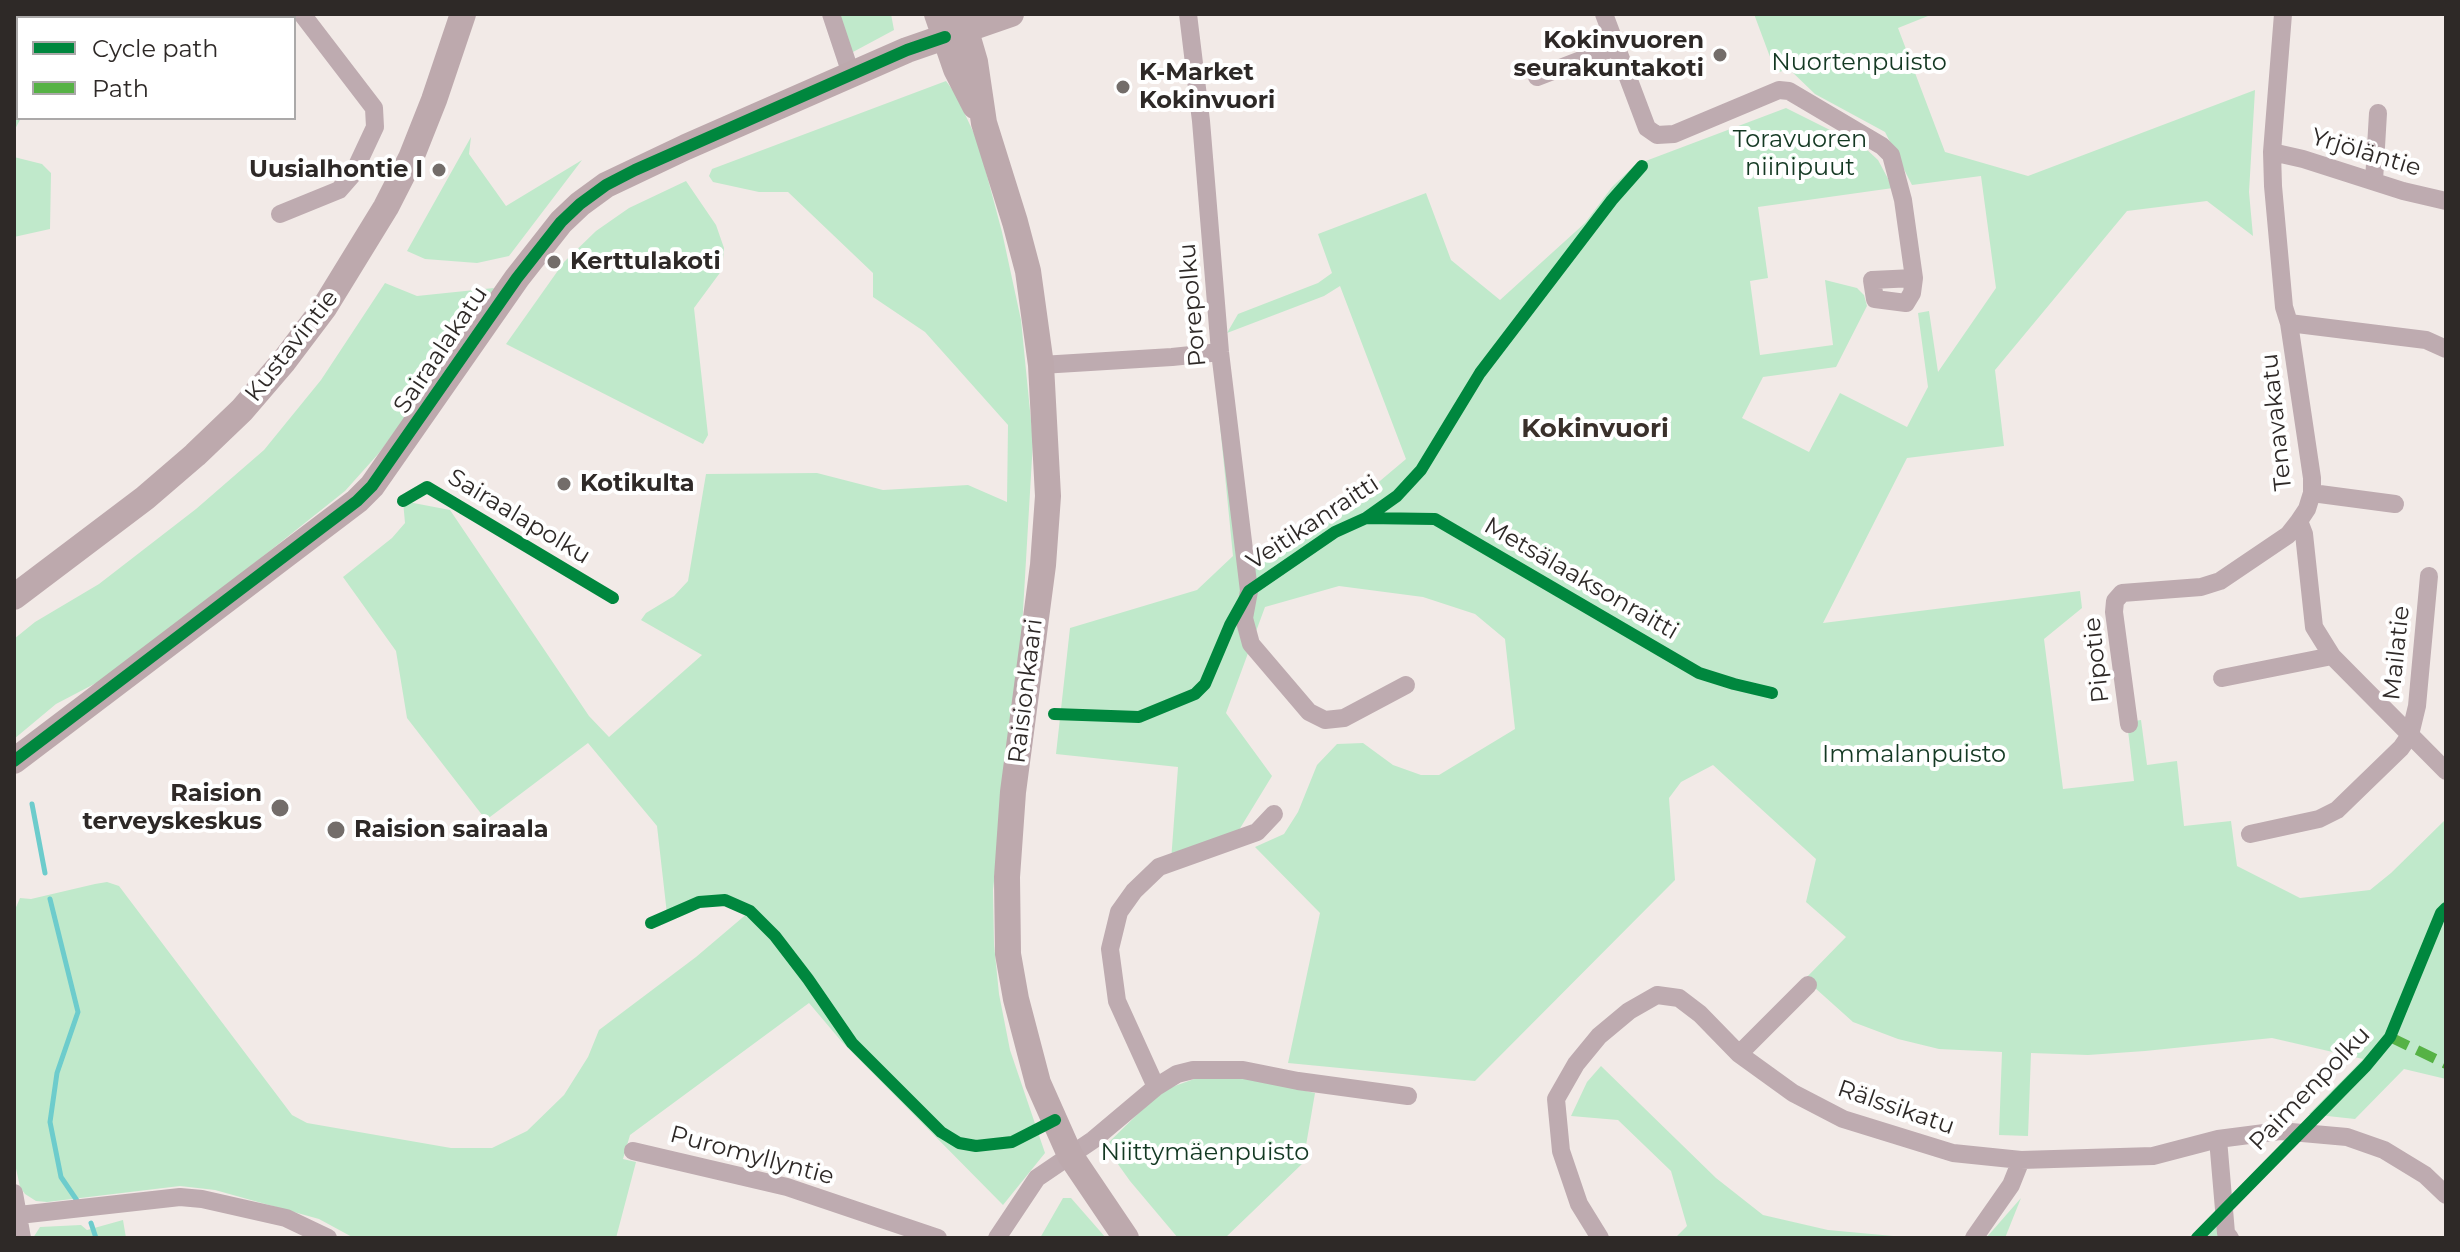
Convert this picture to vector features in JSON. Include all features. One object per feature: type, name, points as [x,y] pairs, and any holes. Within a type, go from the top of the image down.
[{"type":"main road","name":"Kustavintie","points":[[14,597],[185,464],[242,410],[284,361],[324,308],[386,207],[411,158],[463,14]]},
{"type":"main road","name":"Sairaalakatu","points":[[14,761],[357,501],[372,486],[517,278],[561,222],[580,204],[606,185],[635,170],[851,74],[952,24],[1011,14]]},
{"type":"main road","name":"Raisionkaari","points":[[952,24],[975,62],[984,123],[1028,271],[1041,365],[1047,510],[1043,565],[1013,792],[1006,921],[1016,999],[1038,1083],[1070,1155],[1126,1238]]},
{"type":"street","points":[[280,214],[339,190],[353,174],[375,127],[374,108],[302,14]]},
{"type":"street","points":[[831,14],[851,74]]},
{"type":"street","name":"Porepolku","points":[[1188,14],[1201,121],[1220,352],[1249,591],[1244,618],[1251,644],[1309,712],[1325,720],[1344,718],[1406,685]]},
{"type":"street","points":[[1604,14],[1647,128],[1657,135],[1674,134],[1779,90],[1789,91],[1882,146],[1891,155],[1903,200],[1914,278]]},
{"type":"street","name":"Tenavakatu","points":[[2283,14],[2272,152],[2277,248],[2284,307],[2312,478],[2312,493],[2299,521],[2304,534],[2314,627],[2332,656],[2446,771]]},
{"type":"street","points":[[1537,77],[1615,47]]},
{"type":"street","points":[[2374,181],[2378,113]]},
{"type":"street","name":"Yrjöläntie","points":[[2272,152],[2446,201]]},
{"type":"street","points":[[2289,323],[2426,340],[2446,349]]},
{"type":"street","points":[[1041,365],[1220,352]]},
{"type":"street","points":[[2312,493],[2395,504]]},
{"type":"street","name":"Pipotie","points":[[2129,724],[2115,601],[2122,593],[2201,587],[2220,581],[2288,535],[2299,521]]},
{"type":"street","name":"Mailatie","points":[[2410,735],[2417,706],[2429,576]]},
{"type":"street","points":[[2222,678],[2332,656]]},
{"type":"street","points":[[2250,834],[2319,819],[2337,810],[2401,748],[2410,735]]},
{"type":"street","points":[[1156,1087],[1117,1001],[1110,949],[1119,912],[1134,891],[1159,867],[1257,832],[1274,814]]},
{"type":"street","points":[[1739,1054],[1808,985]]},
{"type":"street","name":"Rälssikatu","points":[[1600,1238],[1579,1204],[1561,1151],[1556,1099],[1576,1064],[1599,1036],[1629,1011],[1657,995],[1679,998],[1700,1014],[1739,1054],[1793,1093],[1843,1119],[1953,1153],[2021,1160],[2153,1156],[2218,1139],[2280,1131],[2347,1137],[2384,1150],[2425,1175],[2446,1195]]},
{"type":"street","points":[[997,1238],[1037,1178],[1093,1140],[1156,1087],[1177,1074],[1212,1069],[1243,1070],[1408,1096]]},
{"type":"street","points":[[2218,1139],[2226,1233],[2230,1238]]},
{"type":"street","name":"Puromyllyntie","points":[[633,1151],[787,1187],[938,1238]]},
{"type":"street","points":[[1974,1238],[2011,1185],[2021,1160]]},
{"type":"street","points":[[14,1193],[22,1238]]},
{"type":"street","points":[[19,1215],[180,1197],[286,1218],[328,1238]]},
{"type":"green space","points":[[14,14],[76,14],[16,16],[16,120],[20,120],[14,131]]},
{"type":"green space","points":[[836,14],[891,14],[894,30],[853,52]]},
{"type":"green space","points":[[1754,14],[1933,14],[1898,28],[1945,152],[2028,176],[2255,90],[2249,192],[2253,236],[2207,201],[2127,211],[1995,370],[2004,446],[1907,458],[1823,623],[2080,591],[2082,608],[2044,639],[2063,789],[2134,781],[2127,722],[2141,720],[2147,765],[2177,761],[2184,826],[2231,821],[2237,866],[2300,898],[2370,890],[2446,819],[2446,1079],[2404,1069],[2355,1119],[2309,1114],[2363,1059],[2272,1038],[2088,1055],[2031,1053],[2028,1136],[1999,1135],[2002,1052],[1939,1049],[1898,1039],[1853,1022],[1805,979],[1846,937],[1806,902],[1816,859],[1713,765],[1681,782],[1669,798],[1675,880],[1475,1081],[1288,1063],[1320,913],[1255,847],[1284,834],[1298,812],[1317,765],[1337,744],[1363,743],[1393,765],[1421,775],[1439,775],[1515,729],[1505,639],[1475,614],[1423,597],[1339,586],[1265,607],[1226,713],[1272,776],[1239,830],[1171,861],[1178,767],[1056,754],[1070,628],[1197,590],[1233,556],[1216,385],[1249,551],[1336,518],[1406,459],[1340,286],[1324,296],[1227,333],[1238,314],[1318,283],[1332,273],[1318,234],[1426,193],[1451,260],[1500,300],[1585,223],[1612,187],[1635,165],[1786,108],[1864,147],[1878,160],[1893,188],[1758,207],[1768,278],[1750,281],[1760,355],[1833,345],[1825,280],[1857,288],[1864,295],[1867,306],[1836,367],[1763,377],[1742,418],[1809,452],[1840,393],[1907,427],[1928,387],[1918,313],[1929,311],[1938,372],[1996,288],[1981,176],[1912,185],[1885,132],[1815,94],[1789,69],[1776,73]]},
{"type":"green space","points":[[946,81],[978,142],[1002,232],[1021,320],[1033,441],[1022,628],[993,890],[999,994],[1010,1050],[1045,1153],[1003,1205],[842,1042],[809,1003],[630,1135],[623,1159],[636,1162],[616,1238],[354,1238],[319,1219],[215,1190],[180,1186],[47,1202],[36,1201],[25,1194],[20,1187],[14,1159],[14,912],[20,898],[31,899],[107,882],[119,886],[292,1115],[307,1123],[451,1148],[492,1148],[527,1131],[564,1095],[588,1057],[599,1030],[696,957],[749,912],[725,900],[699,902],[667,914],[657,826],[588,743],[486,820],[407,718],[396,651],[343,577],[392,538],[405,523],[403,501],[450,510],[589,716],[609,737],[702,655],[641,620],[646,613],[674,596],[688,581],[706,474],[817,473],[883,490],[968,485],[1007,502],[1008,425],[925,332],[873,297],[873,273],[788,192],[759,192],[713,182],[709,176],[712,169]]},
{"type":"green space","points":[[471,137],[469,154],[506,206],[582,160],[509,256],[477,263],[425,259],[407,251]]},
{"type":"green space","points":[[14,157],[42,164],[51,173],[50,229],[14,237]]},
{"type":"green space","points":[[686,181],[716,225],[724,248],[722,270],[694,308],[708,435],[703,444],[506,344],[564,262],[596,231],[629,208]]},
{"type":"green space","points":[[385,283],[417,296],[494,288],[461,342],[379,453],[345,491],[119,671],[56,704],[14,739],[14,639],[35,622],[99,584],[196,509],[264,450],[321,380]]},
{"type":"green space","points":[[1601,1066],[1716,1178],[1763,1215],[1828,1230],[1915,1238],[1675,1238],[1687,1226],[1671,1171],[1618,1120],[1571,1116],[1587,1082]]},
{"type":"green space","name":"Niittymäenpuisto","points":[[1197,1078],[1248,1078],[1315,1093],[1303,1163],[1225,1238],[1178,1238],[1105,1146],[1169,1088]]},
{"type":"green space","points":[[1063,1198],[1071,1198],[1106,1238],[1040,1238]]},
{"type":"green space","points":[[2021,1198],[2005,1238],[1986,1238]]},
{"type":"green space","points":[[2219,1207],[2224,1238],[2189,1238]]},
{"type":"green space","points":[[123,1220],[126,1238],[33,1238],[40,1227],[81,1225],[87,1230]]},
{"type":"waterway","points":[[32,804],[45,873]]},
{"type":"waterway","points":[[50,899],[78,1012],[57,1073],[50,1122],[61,1177],[78,1202]]},
{"type":"waterway","points":[[91,1223],[96,1238]]},
{"type":"marked path","points":[[2390,1037],[2446,1064]]},
{"type":"cycle path","points":[[14,761],[357,501],[372,486],[517,278],[561,222],[580,204],[606,185],[635,170],[907,50],[945,37]]},
{"type":"cycle path","name":"Veitikanraitti","points":[[1054,714],[1139,717],[1195,694],[1205,684],[1230,625],[1249,591],[1335,532],[1366,518],[1397,496],[1421,470],[1480,373],[1612,200],[1642,166]]},
{"type":"cycle path","name":"Sairaalapolku","points":[[403,501],[427,487],[613,598]]},
{"type":"cycle path","name":"Veitikanraitti","points":[[1366,518],[1435,519],[1699,673],[1772,693]]},
{"type":"cycle path","points":[[651,923],[699,902],[725,900],[750,911],[775,936],[852,1043],[941,1132],[959,1143],[976,1146],[1012,1142],[1055,1120]]},
{"type":"cycle path","name":"Paimenpolku","points":[[2197,1238],[2366,1066],[2390,1037],[2441,913],[2446,908]]},
{"type":"place","name":"Kokinvuoren seurakuntakoti","points":[[1720,55]]},
{"type":"place","name":"K-Market Kokinvuori","points":[[1123,87]]},
{"type":"place","name":"Uusialhontie I","points":[[439,170]]},
{"type":"place","name":"Kerttulakoti","points":[[554,262]]},
{"type":"place","name":"Kotikulta","points":[[564,484]]},
{"type":"place","name":"Raision terveyskeskus","points":[[280,808]]},
{"type":"place","name":"Raision sairaala","points":[[336,830]]},
{"type":"district","name":"Kokinvuori","points":[[1595,429]]},
{"type":"park label","name":"Nuortenpuisto","points":[[1859,63]]},
{"type":"park label","name":"Toravuoren niinipuut","points":[[1800,154]]},
{"type":"park label","name":"Immalanpuisto","points":[[1914,755]]}]
